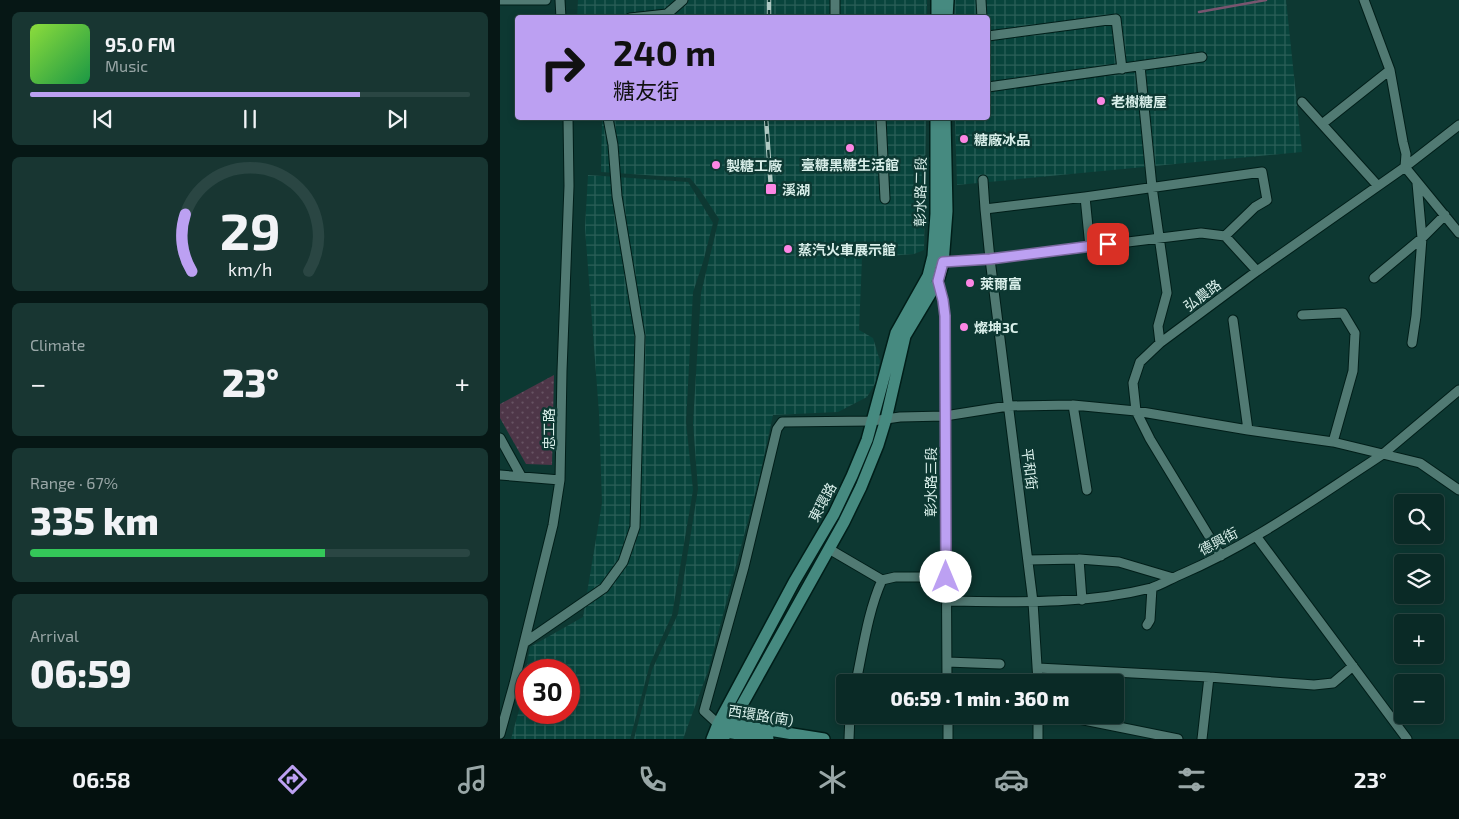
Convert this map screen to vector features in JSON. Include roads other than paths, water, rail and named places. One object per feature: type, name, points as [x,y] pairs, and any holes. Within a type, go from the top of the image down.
[{"type":"main road","points":[[937,0],[937,15]]},
{"type":"main road","points":[[947,15],[948,0]]},
{"type":"main road","name":"彰水路二段","points":[[935,264],[936,120]]},
{"type":"main road","name":"彰水路二段","points":[[945,120],[947,212]]},
{"type":"main road","name":"彰水路三段","points":[[938,281],[935,264],[947,212]]},
{"type":"main road","name":"東環路","points":[[725,729],[794,582],[834,514],[856,467],[867,440],[896,333],[935,264]]},
{"type":"main road","name":"東環路","points":[[712,739],[725,729],[828,549],[861,487],[886,419],[905,336],[938,281]]},
{"type":"main road","name":"西環路(南)","points":[[725,729],[824,739]]},
{"type":"main road","name":"西環路(南)","points":[[725,729],[768,739]]},
{"type":"street","points":[[500,0],[546,0]]},
{"type":"street","points":[[560,0],[561,15]]},
{"type":"street","points":[[658,15],[667,14],[683,0]]},
{"type":"street","points":[[835,0],[835,15]]},
{"type":"street","points":[[981,0],[982,15]]},
{"type":"street","points":[[1364,0],[1390,70],[1406,154],[1405,167],[1459,233]]},
{"type":"street","points":[[990,36],[1116,20],[1122,69]]},
{"type":"street","points":[[990,87],[1202,57]]},
{"type":"street","points":[[1140,66],[1152,187],[1167,293],[1158,326],[1160,343]]},
{"type":"street","points":[[1322,124],[1390,70]]},
{"type":"street","points":[[1302,102],[1378,186]]},
{"type":"street","name":"忠工路","points":[[500,734],[553,525],[560,480],[569,186],[568,120]]},
{"type":"street","points":[[524,643],[604,588],[623,562],[635,527],[640,336],[617,196],[613,145],[608,120]]},
{"type":"street","points":[[881,120],[885,199]]},
{"type":"street","name":"弘農路","points":[[1221,556],[1150,439],[1136,411],[1133,383],[1140,362],[1160,343],[1257,271],[1405,167],[1459,126]]},
{"type":"street","points":[[985,209],[1262,172],[1267,200],[1255,207],[1225,236]]},
{"type":"street","name":"平和街","points":[[983,180],[990,259],[1033,602],[1038,674]]},
{"type":"street","points":[[1412,343],[1422,238],[1417,183]]},
{"type":"street","points":[[1085,197],[1090,247]]},
{"type":"street","points":[[1374,278],[1422,238],[1445,215]]},
{"type":"street","points":[[935,264],[1090,247],[1201,232],[1225,236],[1257,271]]},
{"type":"street","name":"彰水路三段","points":[[938,281],[945,316],[947,674]]},
{"type":"street","points":[[1302,315],[1343,313],[1355,332],[1352,371],[1333,442]]},
{"type":"street","points":[[1233,320],[1248,430]]},
{"type":"street","name":"德興街","points":[[946,601],[1033,602],[1082,600],[1152,588],[1221,556],[1256,536],[1384,454],[1459,390]]},
{"type":"street","points":[[1073,405],[1087,490]]},
{"type":"street","points":[[725,729],[704,711],[744,567],[776,428],[782,422],[872,421],[900,417],[945,416],[1008,406],[1073,405],[1136,411],[1333,442],[1384,454],[1420,463],[1459,490]]},
{"type":"street","points":[[500,438],[521,476]]},
{"type":"street","points":[[500,474],[560,480]]},
{"type":"street","points":[[1256,536],[1408,739]]},
{"type":"street","points":[[828,549],[882,580],[896,577],[946,577]]},
{"type":"street","points":[[1079,559],[1082,600]]},
{"type":"street","points":[[1028,560],[1079,559],[1119,562],[1173,578]]},
{"type":"street","points":[[858,674],[864,640],[882,580]]},
{"type":"street","points":[[1147,625],[1150,620],[1152,588]]},
{"type":"street","points":[[947,662],[1000,664]]},
{"type":"street","points":[[1038,668],[1314,685],[1332,683],[1353,666]]},
{"type":"street","points":[[1202,739],[1208,677]]},
{"type":"street","points":[[849,739],[850,724]]},
{"type":"street","points":[[948,724],[948,739]]},
{"type":"street","points":[[1038,724],[1038,739]]},
{"type":"street","points":[[1090,724],[1129,735],[1178,739]]},
{"type":"waterway","points":[[1199,12],[1266,0]]},
{"type":"railway","points":[[769,0],[769,15]]},
{"type":"railway","points":[[766,120],[771,189]]},
{"type":"place","name":"老樹糖屋","points":[[1101,101]]},
{"type":"place","name":"糖廠冰品","points":[[964,139]]},
{"type":"place","name":"臺糖黑糖生活館","points":[[850,148]]},
{"type":"place","name":"製糖工廠","points":[[716,165]]},
{"type":"place","name":"溪湖","points":[[771,189]]},
{"type":"place","name":"蒸汽火車展示館","points":[[788,249]]},
{"type":"place","name":"萊爾富","points":[[970,283]]},
{"type":"place","name":"燦坤3C","points":[[964,327]]}]
